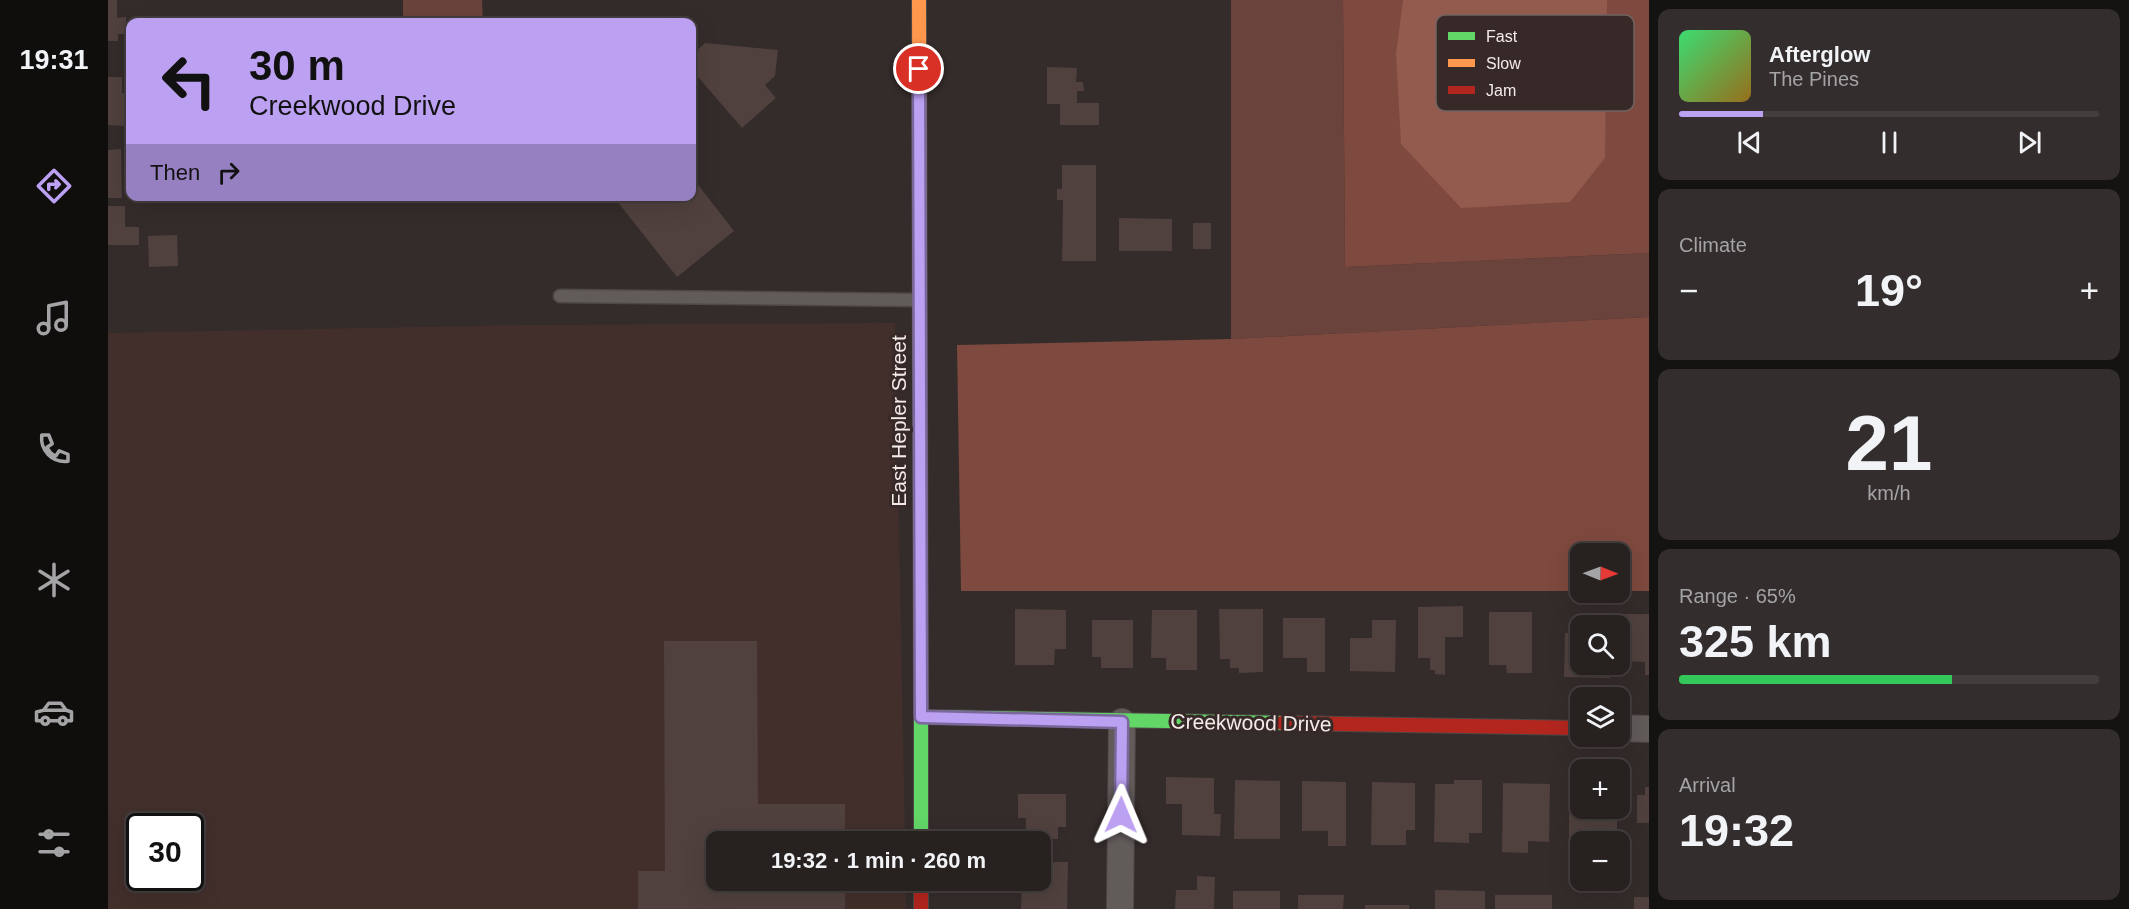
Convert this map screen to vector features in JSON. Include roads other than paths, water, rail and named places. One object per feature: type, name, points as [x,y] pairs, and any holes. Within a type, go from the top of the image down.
[{"type":"street","name":"East Hepler Street","points":[[919,0],[921,831]]},
{"type":"street","name":"Creekwood Drive","points":[[921,717],[1570,728]]},
{"type":"street","points":[[1120,909],[1122,722]]},
{"type":"street","points":[[1630,728],[1649,729]]},
{"type":"street","points":[[921,891],[921,909]]},
{"type":"lane","points":[[560,296],[920,300]]}]
